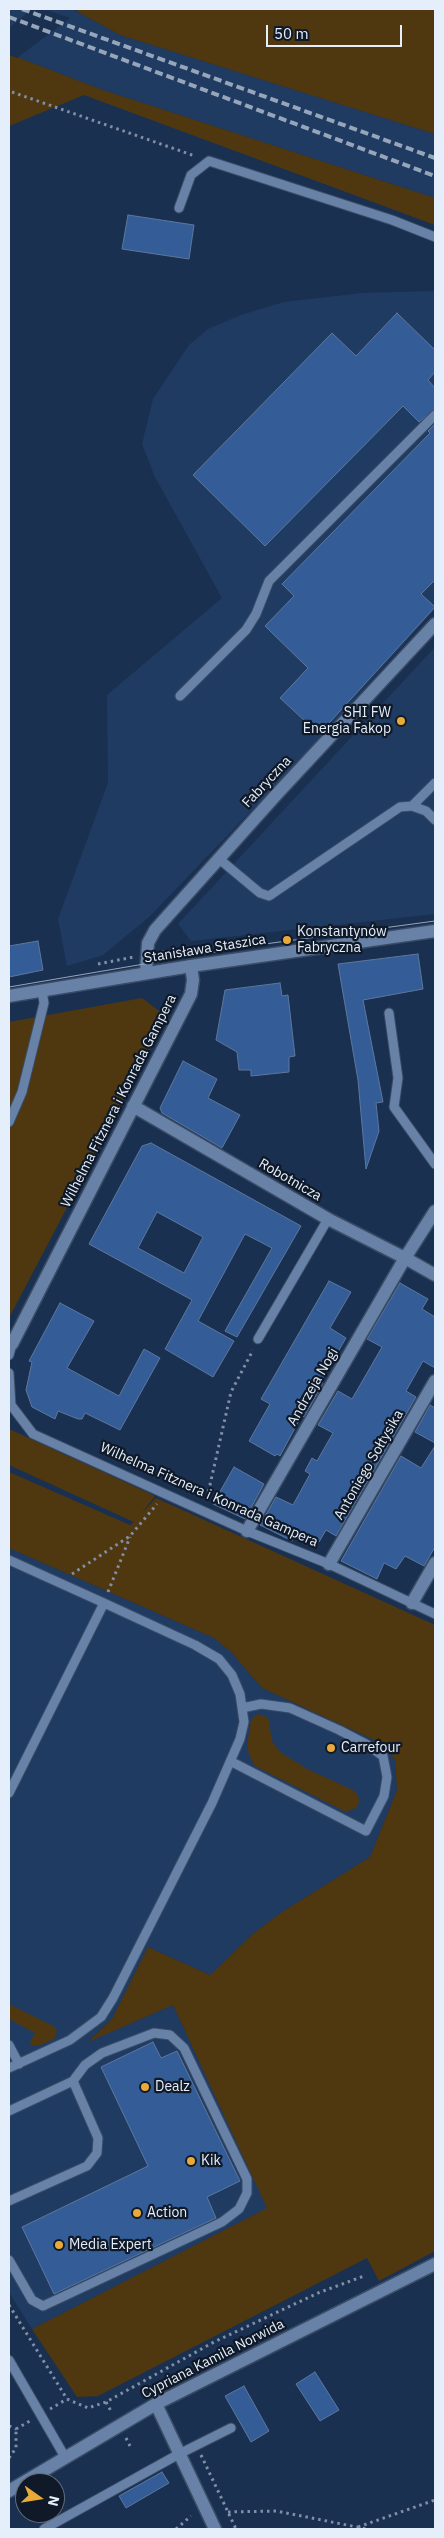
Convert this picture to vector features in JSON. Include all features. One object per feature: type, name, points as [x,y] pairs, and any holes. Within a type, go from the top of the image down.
[{"type":"street","name":"Fabryczna","points":[[146,973],[145,962],[148,943],[155,930],[218,858],[435,624]]},
{"type":"street","name":"Stanisława Staszica","points":[[9,996],[190,966],[435,931]]},
{"type":"street","name":"Wilhelma Fitznera i Konrada Gampera","points":[[11,1350],[191,994],[193,980],[190,966]]},
{"type":"street","name":"Robotnicza","points":[[133,1106],[328,1219],[435,1275]]},
{"type":"street","name":"Andrzeja Nogi","points":[[247,1531],[405,1258],[435,1211]]},
{"type":"street","name":"Antoniego Sołtysika","points":[[329,1564],[435,1382]]},
{"type":"street","points":[[412,1604],[435,1563]]},
{"type":"street","name":"Cypriana Kamila Norwida","points":[[9,2491],[156,2404],[435,2264]]},
{"type":"street","points":[[156,2404],[215,2529]]},
{"type":"lane","points":[[179,208],[192,175],[210,161],[392,220],[435,237]]},
{"type":"lane","points":[[180,696],[246,630],[256,614],[269,581],[435,414]]},
{"type":"lane","points":[[412,806],[435,783]]},
{"type":"lane","points":[[218,858],[260,893],[269,896],[276,893],[386,814],[400,807],[412,806],[426,811],[435,820]]},
{"type":"lane","points":[[9,1122],[22,1092],[44,1003],[42,990]]},
{"type":"lane","points":[[390,1013],[398,1078],[394,1107],[435,1164]]},
{"type":"lane","points":[[258,1339],[328,1219]]},
{"type":"lane","name":"Wilhelma Fitznera i Konrada Gampera","points":[[9,1373],[11,1405],[33,1434],[247,1531],[329,1564],[435,1614]]},
{"type":"lane","points":[[9,1560],[195,1645],[219,1659],[232,1675],[240,1694],[244,1722],[232,1762],[113,1998],[101,2017],[70,2040],[9,2068]]},
{"type":"lane","points":[[9,1793],[104,1603]]},
{"type":"lane","points":[[232,1762],[366,1831],[384,1796],[388,1776],[383,1756],[366,1744],[339,1730],[290,1708],[262,1704],[242,1708]]},
{"type":"lane","points":[[9,2111],[73,2081],[85,2065],[102,2053],[154,2033],[170,2035],[184,2048],[247,2179],[247,2193],[239,2209],[222,2222],[44,2306],[32,2300],[9,2260]]},
{"type":"lane","points":[[9,2045],[19,2064]]},
{"type":"lane","points":[[9,2202],[87,2166],[97,2153],[98,2138],[73,2081]]},
{"type":"lane","points":[[9,2360],[64,2457]]},
{"type":"lane","points":[[44,2529],[179,2454],[231,2428]]},
{"type":"path","points":[[12,92],[210,161]]},
{"type":"path","points":[[204,1511],[231,1392],[258,1339]]},
{"type":"path","points":[[58,1582],[130,1536],[166,1493]]},
{"type":"path","points":[[104,1603],[130,1536]]},
{"type":"path","points":[[9,2305],[67,2399],[88,2408],[106,2402],[214,2342],[318,2293],[364,2276]]},
{"type":"path","points":[[9,2426],[16,2429],[18,2435],[16,2448],[9,2458]]},
{"type":"path","points":[[196,2446],[236,2529]]},
{"type":"path","points":[[357,2527],[435,2500]]},
{"type":"path","points":[[228,2512],[276,2511],[367,2529]]},
{"type":"path","points":[[176,2529],[191,2515],[194,2522]]},
{"type":"shaded area","points":[[9,9],[72,9],[120,35],[435,134],[435,198],[103,90],[9,54]]},
{"type":"shaded area","points":[[80,9],[435,9],[435,134],[120,35],[76,11]]},
{"type":"shaded area","points":[[9,54],[103,90],[435,198],[435,225],[84,95],[9,126]]},
{"type":"shaded area","points":[[435,291],[435,609],[297,763],[149,917],[103,955],[67,966],[58,919],[108,783],[107,695],[222,598],[155,477],[142,444],[153,399],[189,345],[208,329],[241,315],[284,302],[362,293]]},
{"type":"shaded area","name":"SHI FW Energia Fakop","points":[[435,647],[435,914],[191,941],[178,924]]},
{"type":"shaded area","points":[[142,998],[167,1017],[9,1318],[9,1022]]},
{"type":"shaded area","points":[[9,1429],[155,1496],[141,1514],[156,1498],[435,1625],[435,2251],[379,2281],[367,2258],[98,2396],[77,2397],[32,2329],[267,2208],[173,2005],[88,2042],[112,2019],[148,1947],[210,1975],[254,1933],[282,1912],[370,1857],[397,1790],[395,1760],[383,1744],[262,1688],[231,1652],[214,1638],[9,1548],[9,1472],[130,1525],[134,1522],[9,1465]]},
{"type":"shaded area","points":[[9,1548],[214,1638],[231,1652],[262,1688],[383,1744],[395,1760],[397,1790],[370,1857],[282,1912],[254,1933],[210,1975],[148,1947],[112,2019],[89,2041],[173,2005],[268,2208],[32,2329],[9,2292]]},
{"type":"shaded area","points":[[257,1714],[268,1717],[272,1741],[280,1752],[307,1769],[353,1790],[358,1795],[359,1802],[356,1808],[346,1812],[255,1766],[247,1746],[251,1720]]},
{"type":"shaded area","points":[[9,2004],[55,2027],[57,2031],[54,2039],[38,2046],[29,2044],[35,2033],[9,2019]]},
{"type":"pier","points":[[32,9],[45,9],[70,18],[17,58],[9,55],[9,28]]},
{"type":"building","points":[[128,215],[194,225],[189,259],[122,249]]},
{"type":"building","points":[[397,313],[435,350],[435,372],[428,380],[435,388],[435,409],[419,422],[403,406],[265,546],[193,475],[332,333],[356,356]]},
{"type":"building","points":[[435,424],[435,580],[421,594],[435,607],[319,734],[280,698],[308,668],[265,626],[294,596],[282,584],[430,433],[428,431]]},
{"type":"building","points":[[38,941],[43,970],[9,977],[9,946]]},
{"type":"building","points":[[418,954],[423,989],[363,1000],[383,1102],[376,1103],[379,1131],[366,1169],[358,1080],[338,964]]},
{"type":"building","points":[[280,983],[282,996],[288,995],[295,1056],[289,1057],[289,1072],[251,1076],[251,1070],[239,1070],[237,1052],[216,1040],[225,990]]},
{"type":"building","points":[[183,1061],[217,1079],[208,1098],[240,1115],[222,1148],[162,1113],[160,1108]]},
{"type":"building","points":[[151,1143],[301,1226],[237,1337],[225,1331],[272,1248],[245,1234],[198,1321],[234,1341],[213,1377],[165,1349],[192,1300],[89,1244],[142,1146]],"holes":[[[157,1212],[203,1237],[184,1273],[138,1248]]]},
{"type":"building","points":[[329,1281],[351,1292],[330,1328],[346,1338],[321,1381],[323,1383],[304,1417],[302,1415],[280,1456],[277,1454],[275,1456],[249,1441],[270,1404],[261,1399]]},
{"type":"building","points":[[400,1283],[428,1299],[422,1309],[435,1317],[435,1368],[423,1361],[406,1391],[416,1397],[336,1536],[326,1530],[319,1542],[298,1530],[292,1541],[260,1525],[276,1497],[293,1505],[310,1474],[305,1471],[312,1458],[317,1461],[333,1433],[318,1425],[338,1391],[352,1399],[382,1347],[367,1339]]},
{"type":"building","points":[[60,1303],[94,1321],[67,1368],[119,1396],[144,1349],[160,1358],[120,1430],[85,1413],[82,1419],[78,1419],[58,1411],[55,1419],[32,1407],[26,1390],[32,1362],[29,1361]]},
{"type":"building","points":[[430,1405],[435,1408],[435,1443],[415,1432]]},
{"type":"building","points":[[435,1446],[435,1547],[424,1566],[405,1556],[396,1569],[384,1563],[377,1579],[341,1561],[401,1456],[421,1468]]},
{"type":"building","points":[[234,1467],[264,1484],[245,1519],[213,1504]]},
{"type":"building","points":[[153,2042],[161,2058],[177,2051],[240,2181],[207,2197],[216,2218],[54,2294],[22,2227],[148,2166],[101,2067]]},
{"type":"building","points":[[315,2372],[339,2410],[320,2421],[296,2384]]},
{"type":"building","points":[[244,2386],[269,2431],[251,2442],[225,2396]]},
{"type":"building","points":[[162,2472],[169,2483],[126,2508],[119,2496]]},
{"type":"tram line","points":[[9,987],[250,946],[435,921]]},
{"type":"railway","points":[[22,9],[435,158]]},
{"type":"railway","points":[[9,17],[435,176]]},
{"type":"place","name":"SHI FW Energia Fakop","points":[[401,721]]},
{"type":"place","name":"Konstantynów Fabryczna","points":[[287,940]]},
{"type":"place","name":"Carrefour","points":[[331,1748]]},
{"type":"place","name":"Dealz","points":[[145,2087]]},
{"type":"place","name":"Kik","points":[[191,2161]]},
{"type":"place","name":"Action","points":[[137,2213]]},
{"type":"place","name":"Media Expert","points":[[59,2245]]}]
